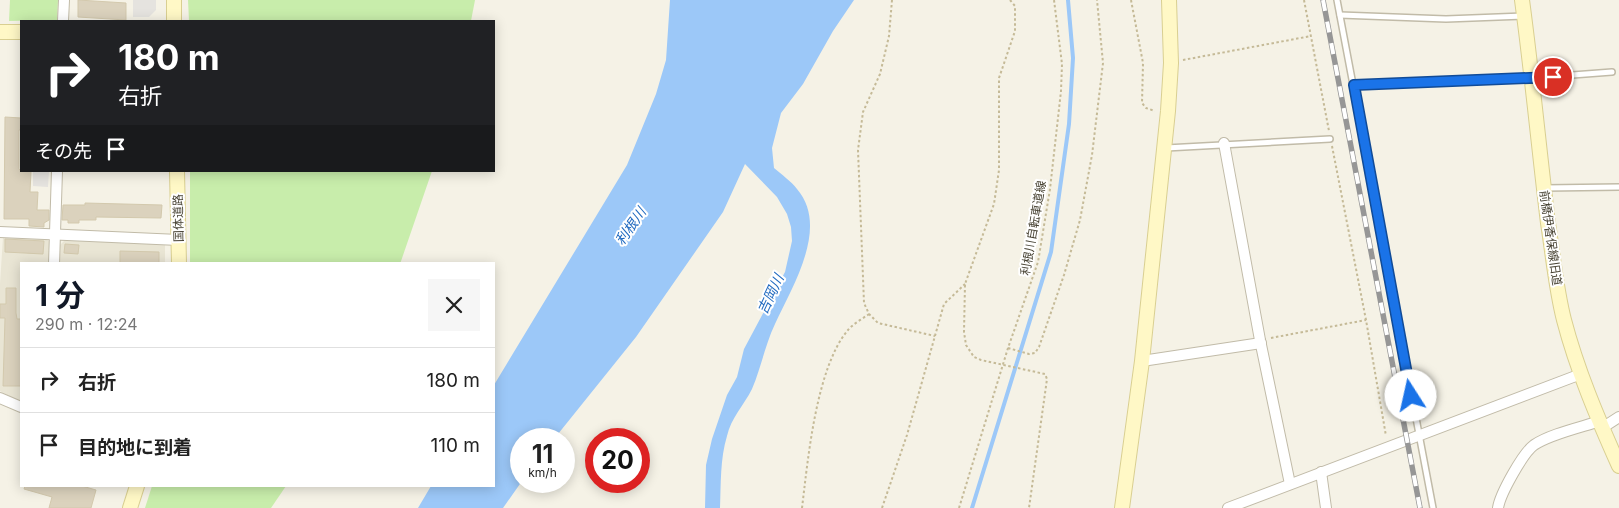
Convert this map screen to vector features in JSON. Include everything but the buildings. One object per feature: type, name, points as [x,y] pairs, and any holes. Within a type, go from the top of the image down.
[{"type":"street","points":[[63,20],[64,0]]},
{"type":"street","points":[[174,0],[174,20]]},
{"type":"street","points":[[1122,508],[1142,361],[1168,111],[1170,62],[1169,0]]},
{"type":"street","name":"前橋伊香保線旧道","points":[[1522,0],[1533,78],[1544,188],[1555,271],[1564,320],[1581,374],[1619,466]]},
{"type":"street","points":[[0,32],[20,32]]},
{"type":"street","points":[[1224,143],[1290,484]]},
{"type":"street","points":[[54,262],[57,172]]},
{"type":"street","name":"国体道路","points":[[177,172],[178,262]]},
{"type":"street","points":[[0,232],[179,240]]},
{"type":"street","points":[[1142,361],[1261,341]]},
{"type":"street","points":[[1228,508],[1581,374]]},
{"type":"street","points":[[0,398],[20,407]]},
{"type":"street","points":[[1498,508],[1505,485],[1534,445],[1566,431],[1614,422],[1619,417]]},
{"type":"street","points":[[1321,472],[1326,508]]},
{"type":"street","points":[[130,508],[137,487]]},
{"type":"lane","points":[[1338,0],[1433,508]]},
{"type":"lane","points":[[1340,15],[1446,19],[1524,16]]},
{"type":"lane","points":[[1354,85],[1533,78],[1612,72]]},
{"type":"lane","points":[[1164,148],[1330,138]]},
{"type":"lane","points":[[1544,188],[1619,187]]},
{"type":"path","points":[[892,0],[880,74],[863,112],[858,150],[864,303],[869,314],[878,323],[935,336]]},
{"type":"path","points":[[1010,0],[1015,6],[1015,31],[998,78],[999,170],[994,204],[965,284],[964,332],[966,345],[974,357],[1045,374],[1047,379],[1029,508]]},
{"type":"path","name":"利根川自転車道線","points":[[959,508],[1008,348],[1038,262],[1050,189],[1062,64],[1054,0]]},
{"type":"path","points":[[1008,348],[1029,354],[1035,353],[1039,347],[1064,275],[1080,220],[1092,155],[1103,63],[1097,0]]},
{"type":"path","points":[[1131,0],[1143,63],[1142,103],[1146,108],[1154,111]]},
{"type":"path","points":[[1304,0],[1366,320],[1388,446]]},
{"type":"path","points":[[1170,62],[1311,36]]},
{"type":"path","points":[[882,508],[907,434],[944,304],[965,284]]},
{"type":"path","points":[[802,508],[813,428],[825,378],[834,351],[848,330],[869,314]]},
{"type":"path","points":[[1261,341],[1366,320]]},
{"type":"shaded area","points":[[133,0],[156,0],[156,10],[149,17],[133,17]]},
{"type":"shaded area","points":[[33,172],[49,172],[48,187],[33,186]]},
{"type":"shaded area","points":[[3,237],[46,239],[51,243],[50,262],[20,262],[20,401],[0,391],[0,284]]},
{"type":"shaded area","points":[[65,240],[165,244],[165,262],[60,262],[60,245]]},
{"type":"green space","points":[[10,0],[58,0],[57,20],[9,21]]},
{"type":"green space","points":[[188,0],[475,0],[471,20],[189,20]]},
{"type":"green space","points":[[190,172],[432,172],[401,262],[190,262]]},
{"type":"green space","points":[[152,487],[285,487],[271,508],[145,508]]},
{"type":"water","name":"利根川","points":[[670,0],[854,0],[833,31],[803,84],[781,113],[772,148],[774,168],[795,186],[806,204],[810,221],[809,239],[805,257],[772,332],[752,389],[729,429],[722,463],[720,508],[705,508],[706,465],[712,439],[727,395],[737,377],[744,349],[785,272],[792,241],[791,227],[787,214],[777,197],[745,164],[723,212],[636,337],[563,428],[510,428],[510,493],[514,493],[503,508],[418,508],[430,487],[495,487],[495,383],[627,165],[656,94],[666,60]]},
{"type":"waterway","points":[[972,508],[1051,252],[1069,124],[1073,58],[1068,0]]},
{"type":"railway","points":[[1323,0],[1420,508]]},
{"type":"route","points":[[1411,396],[1354,85],[1553,77]]},
{"type":"water label","name":"吉岡川","points":[[770,294]]}]
